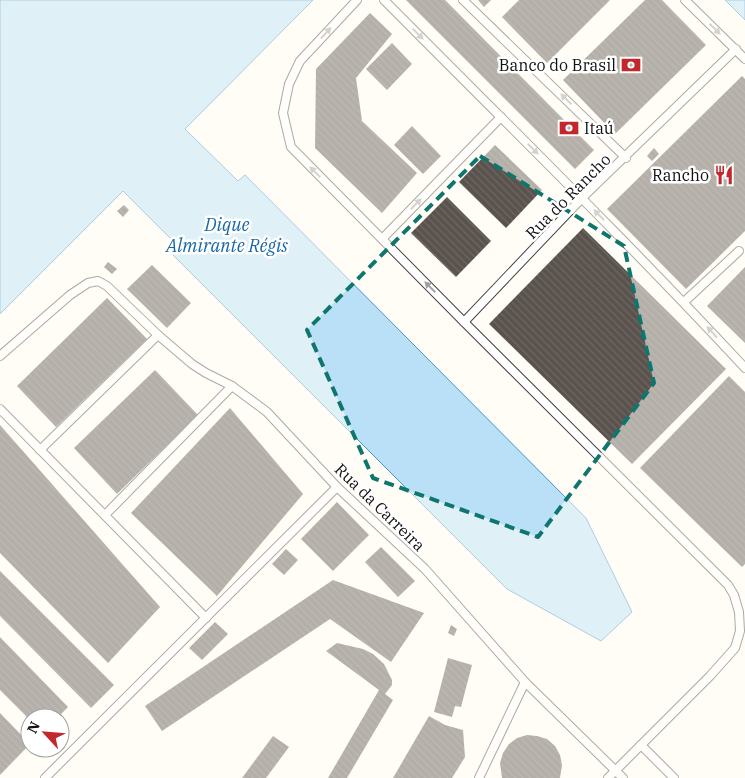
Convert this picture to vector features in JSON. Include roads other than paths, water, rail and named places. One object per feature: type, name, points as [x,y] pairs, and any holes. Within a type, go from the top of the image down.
[{"type":"lane","points":[[357,0],[300,62],[289,84],[283,113],[291,147],[728,585],[734,595],[739,612],[740,632],[735,648],[710,676],[608,778]]},
{"type":"lane","points":[[384,0],[582,198],[684,302],[745,368]]},
{"type":"lane","points":[[463,0],[626,158]]},
{"type":"lane","points":[[685,0],[745,59]]},
{"type":"lane","name":"Rua do Rancho","points":[[464,322],[582,198],[626,158],[736,50]]},
{"type":"lane","points":[[382,239],[501,117]]},
{"type":"lane","points":[[684,302],[739,251]]},
{"type":"lane","name":"Rua da Carreira","points":[[0,356],[88,283],[98,281],[107,286],[158,335],[206,373],[232,386],[267,412],[337,487],[425,569],[525,682],[622,778]]},
{"type":"lane","points":[[40,450],[158,335]]},
{"type":"lane","points":[[105,515],[232,386]]},
{"type":"lane","points":[[0,409],[206,618]]},
{"type":"lane","points":[[45,778],[337,487]]},
{"type":"lane","points":[[479,778],[525,682]]},
{"type":"lane","points":[[641,745],[674,778]]},
{"type":"water","name":"Dique Almirante Régis","points":[[0,0],[313,0],[185,129],[238,181],[245,175],[586,518],[632,612],[601,641],[507,589],[167,249],[174,242],[123,191],[0,314]]},
{"type":"water","points":[[725,0],[745,0],[745,20]]},
{"type":"place","name":"Banco do Brasil","points":[[631,65]]},
{"type":"place","name":"Itaú","points":[[569,128]]},
{"type":"place","name":"Rancho","points":[[724,175]]}]
